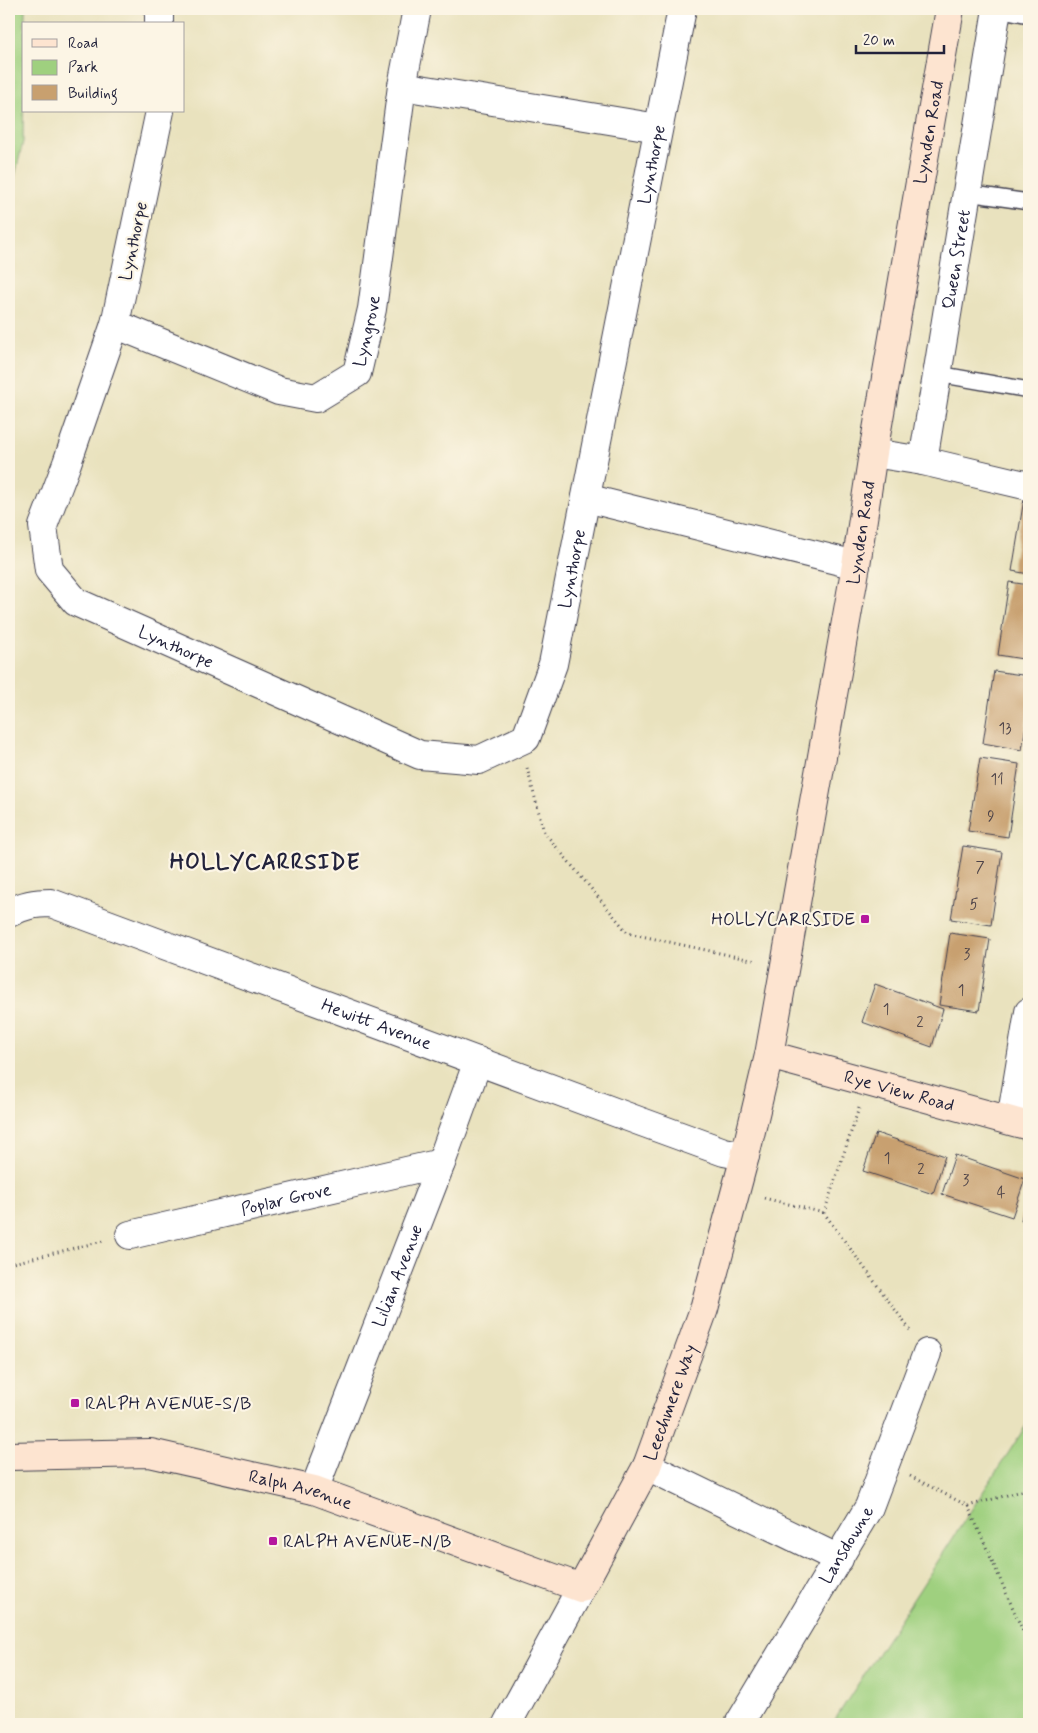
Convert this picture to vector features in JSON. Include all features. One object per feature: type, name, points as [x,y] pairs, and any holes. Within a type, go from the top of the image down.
[{"type":"street","points":[[159,9],[159,22]]},
{"type":"street","name":"Lyngrove","points":[[115,324],[279,391],[316,398],[357,373],[372,309],[402,86],[417,9]]},
{"type":"street","name":"Lynthorpe","points":[[160,112],[115,324],[43,526],[49,570],[76,602],[420,755],[479,760],[526,738],[553,664],[682,9]]},
{"type":"street","name":"Lynden Road","points":[[768,1055],[856,565],[873,453],[950,9]]},
{"type":"street","name":"Queen Street","points":[[923,461],[997,9]]},
{"type":"street","points":[[402,86],[658,128]]},
{"type":"street","points":[[873,453],[923,461],[1029,486]]},
{"type":"street","points":[[586,498],[856,565]]},
{"type":"street","name":"Hewitt Avenue","points":[[9,913],[23,905],[51,903],[724,1152],[745,1156]]},
{"type":"street","points":[[1020,1123],[1029,1012]]},
{"type":"street","name":"Rye View Road","points":[[768,1055],[1020,1123]]},
{"type":"street","name":"Leechmere Way","points":[[507,1724],[647,1466],[704,1310],[745,1156],[768,1055]]},
{"type":"street","name":"Lilian Avenue","points":[[314,1490],[441,1163],[478,1061]]},
{"type":"street","name":"Poplar Grove","points":[[130,1235],[441,1163]]},
{"type":"street","name":"Lansdowne","points":[[739,1724],[869,1507],[927,1353]]},
{"type":"street","name":"Ralph Avenue","points":[[9,1456],[150,1452],[314,1490],[581,1588]]},
{"type":"street","points":[[647,1466],[839,1559]]},
{"type":"lane","points":[[997,9],[1029,15]]},
{"type":"lane","points":[[967,193],[1029,202]]},
{"type":"lane","points":[[938,374],[1029,390]]},
{"type":"path","points":[[520,741],[544,832],[628,933],[785,967]]},
{"type":"path","points":[[824,1213],[867,1082]]},
{"type":"path","points":[[736,1190],[824,1213],[927,1353]]},
{"type":"path","points":[[9,1264],[130,1235]]},
{"type":"path","points":[[885,1462],[968,1506],[1029,1645]]},
{"type":"path","points":[[968,1506],[1029,1488]]},
{"type":"green space","points":[[9,9],[25,9],[25,22],[22,22],[23,142],[9,201]]},
{"type":"green space","points":[[1029,1421],[1029,1724],[832,1724],[1009,1452]]},
{"type":"building","points":[[1024,499],[1029,500],[1029,574],[1012,571]]},
{"type":"building","points":[[1009,582],[1029,585],[1029,660],[998,655]]},
{"type":"building","points":[[994,671],[1029,676],[1029,706],[1022,750],[983,743]]},
{"type":"building","points":[[980,758],[1019,764],[1008,837],[968,831]]},
{"type":"building","points":[[963,846],[1002,852],[991,925],[951,919]]},
{"type":"building","points":[[950,933],[990,939],[979,1011],[939,1005]]},
{"type":"building","points":[[875,984],[943,1009],[932,1047],[862,1022]]},
{"type":"building","points":[[876,1133],[945,1156],[933,1194],[863,1171]]},
{"type":"building","points":[[955,1155],[1025,1179],[1012,1217],[942,1194]]},
{"type":"building","points":[[1029,1189],[1029,1222],[1021,1220]]},
{"type":"place","name":"HOLLYCARRSIDE","points":[[865,919]]},
{"type":"place","name":"RALPH AVENUE-S/B","points":[[75,1403]]},
{"type":"place","name":"RALPH AVENUE-N/B","points":[[273,1541]]},
{"type":"district","name":"HOLLYCARRSIDE","points":[[265,861]]}]
